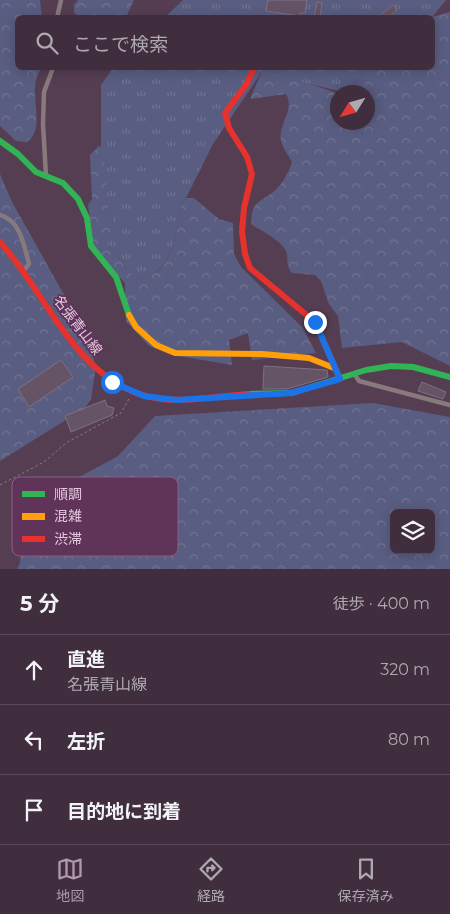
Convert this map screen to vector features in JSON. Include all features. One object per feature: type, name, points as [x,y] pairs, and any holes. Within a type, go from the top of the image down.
[{"type":"street","points":[[58,15],[62,0]]},
{"type":"street","points":[[46,176],[42,124],[44,92],[52,70]]},
{"type":"street","points":[[253,70],[246,85],[225,113],[225,123],[248,156],[252,174],[244,208],[242,242],[246,259],[250,268],[315,322],[340,379]]},
{"type":"street","points":[[0,142],[18,154],[36,172],[63,183],[78,199],[87,218],[92,246],[116,277],[136,327],[156,345],[174,353],[262,354],[309,358],[334,368]]},
{"type":"street","points":[[0,215],[8,217],[17,228],[29,264],[24,270]]},
{"type":"street","name":"名張青山線","points":[[0,242],[24,270],[72,340],[94,366],[112,382],[133,392],[176,400],[257,394],[279,395],[393,366],[427,370],[450,377]]},
{"type":"street","points":[[355,375],[359,381],[450,406]]},
{"type":"path","points":[[15,477],[44,462],[66,443],[121,413],[133,392]]},
{"type":"path","points":[[0,485],[12,479]]},
{"type":"green space","points":[[0,0],[40,0],[42,15],[15,15],[15,70],[40,70],[35,84],[37,117],[35,131],[27,142],[16,141],[0,126]]},
{"type":"green space","points":[[78,0],[134,0],[127,15],[76,15],[74,12],[74,5]]},
{"type":"green space","points":[[183,0],[446,0],[434,15],[167,15]]},
{"type":"green space","points":[[450,12],[450,366],[402,342],[342,348],[338,316],[329,304],[321,281],[315,275],[292,273],[288,265],[286,251],[283,247],[275,239],[251,224],[254,208],[278,187],[287,175],[292,162],[283,146],[281,138],[281,131],[289,107],[286,94],[250,99],[263,70],[330,91],[330,130],[375,130],[375,85],[352,85],[369,70],[435,70],[435,16]]},
{"type":"green space","points":[[112,70],[263,70],[213,144],[186,198],[181,203],[175,238],[168,258],[153,274],[141,280],[134,276],[105,241],[113,221],[106,200],[106,175],[101,159],[101,85]]},
{"type":"green space","points":[[263,70],[369,70],[352,85],[330,85],[330,89],[296,81]]},
{"type":"green space","points":[[100,145],[106,175],[106,200],[113,221],[110,237],[105,241],[134,276],[141,280],[153,275],[168,259],[178,226],[181,203],[186,198],[194,198],[219,219],[233,223],[234,254],[241,267],[303,328],[316,353],[252,360],[248,333],[229,340],[232,365],[173,355],[149,346],[126,321],[125,283],[95,252],[88,205],[92,199],[90,155]]},
{"type":"green space","points":[[0,174],[12,202],[86,334],[96,367],[91,399],[85,408],[0,461]]},
{"type":"green space","points":[[373,403],[450,417],[450,569],[17,569],[20,556],[178,556],[178,477],[80,477],[118,456],[155,416]]},
{"type":"building","points":[[268,0],[307,0],[305,13],[300,13],[300,15],[266,11]]},
{"type":"building","points":[[317,2],[322,3],[320,15],[315,15]]},
{"type":"building","points":[[393,5],[397,10],[391,15],[381,15]]},
{"type":"building","points":[[61,360],[73,377],[29,407],[18,389]]},
{"type":"building","points":[[264,366],[327,370],[328,377],[287,389],[263,389]]},
{"type":"building","points":[[422,382],[446,392],[443,399],[418,391]]},
{"type":"building","points":[[105,400],[107,406],[114,408],[112,415],[71,432],[65,416]]},
{"type":"traffic: fast","points":[[0,141],[18,154],[36,172],[63,183],[78,199],[87,218],[91,246],[116,277],[129,315]]},
{"type":"traffic: fast","points":[[248,394],[292,393],[366,370],[391,366],[413,367],[450,377]]},
{"type":"traffic: slow","points":[[129,315],[136,327],[156,345],[175,353],[262,354],[309,358],[334,368]]},
{"type":"traffic: jam","points":[[253,70],[246,85],[225,113],[229,128],[247,157],[252,174],[244,208],[242,231],[245,254],[250,268],[315,322],[340,379]]},
{"type":"traffic: jam","points":[[0,242],[18,264],[68,337],[87,359],[108,378],[133,392],[161,399],[193,399],[248,394]]},
{"type":"route","points":[[112,382],[144,396],[176,400],[257,394],[279,395],[330,383],[340,379],[315,322]]}]
